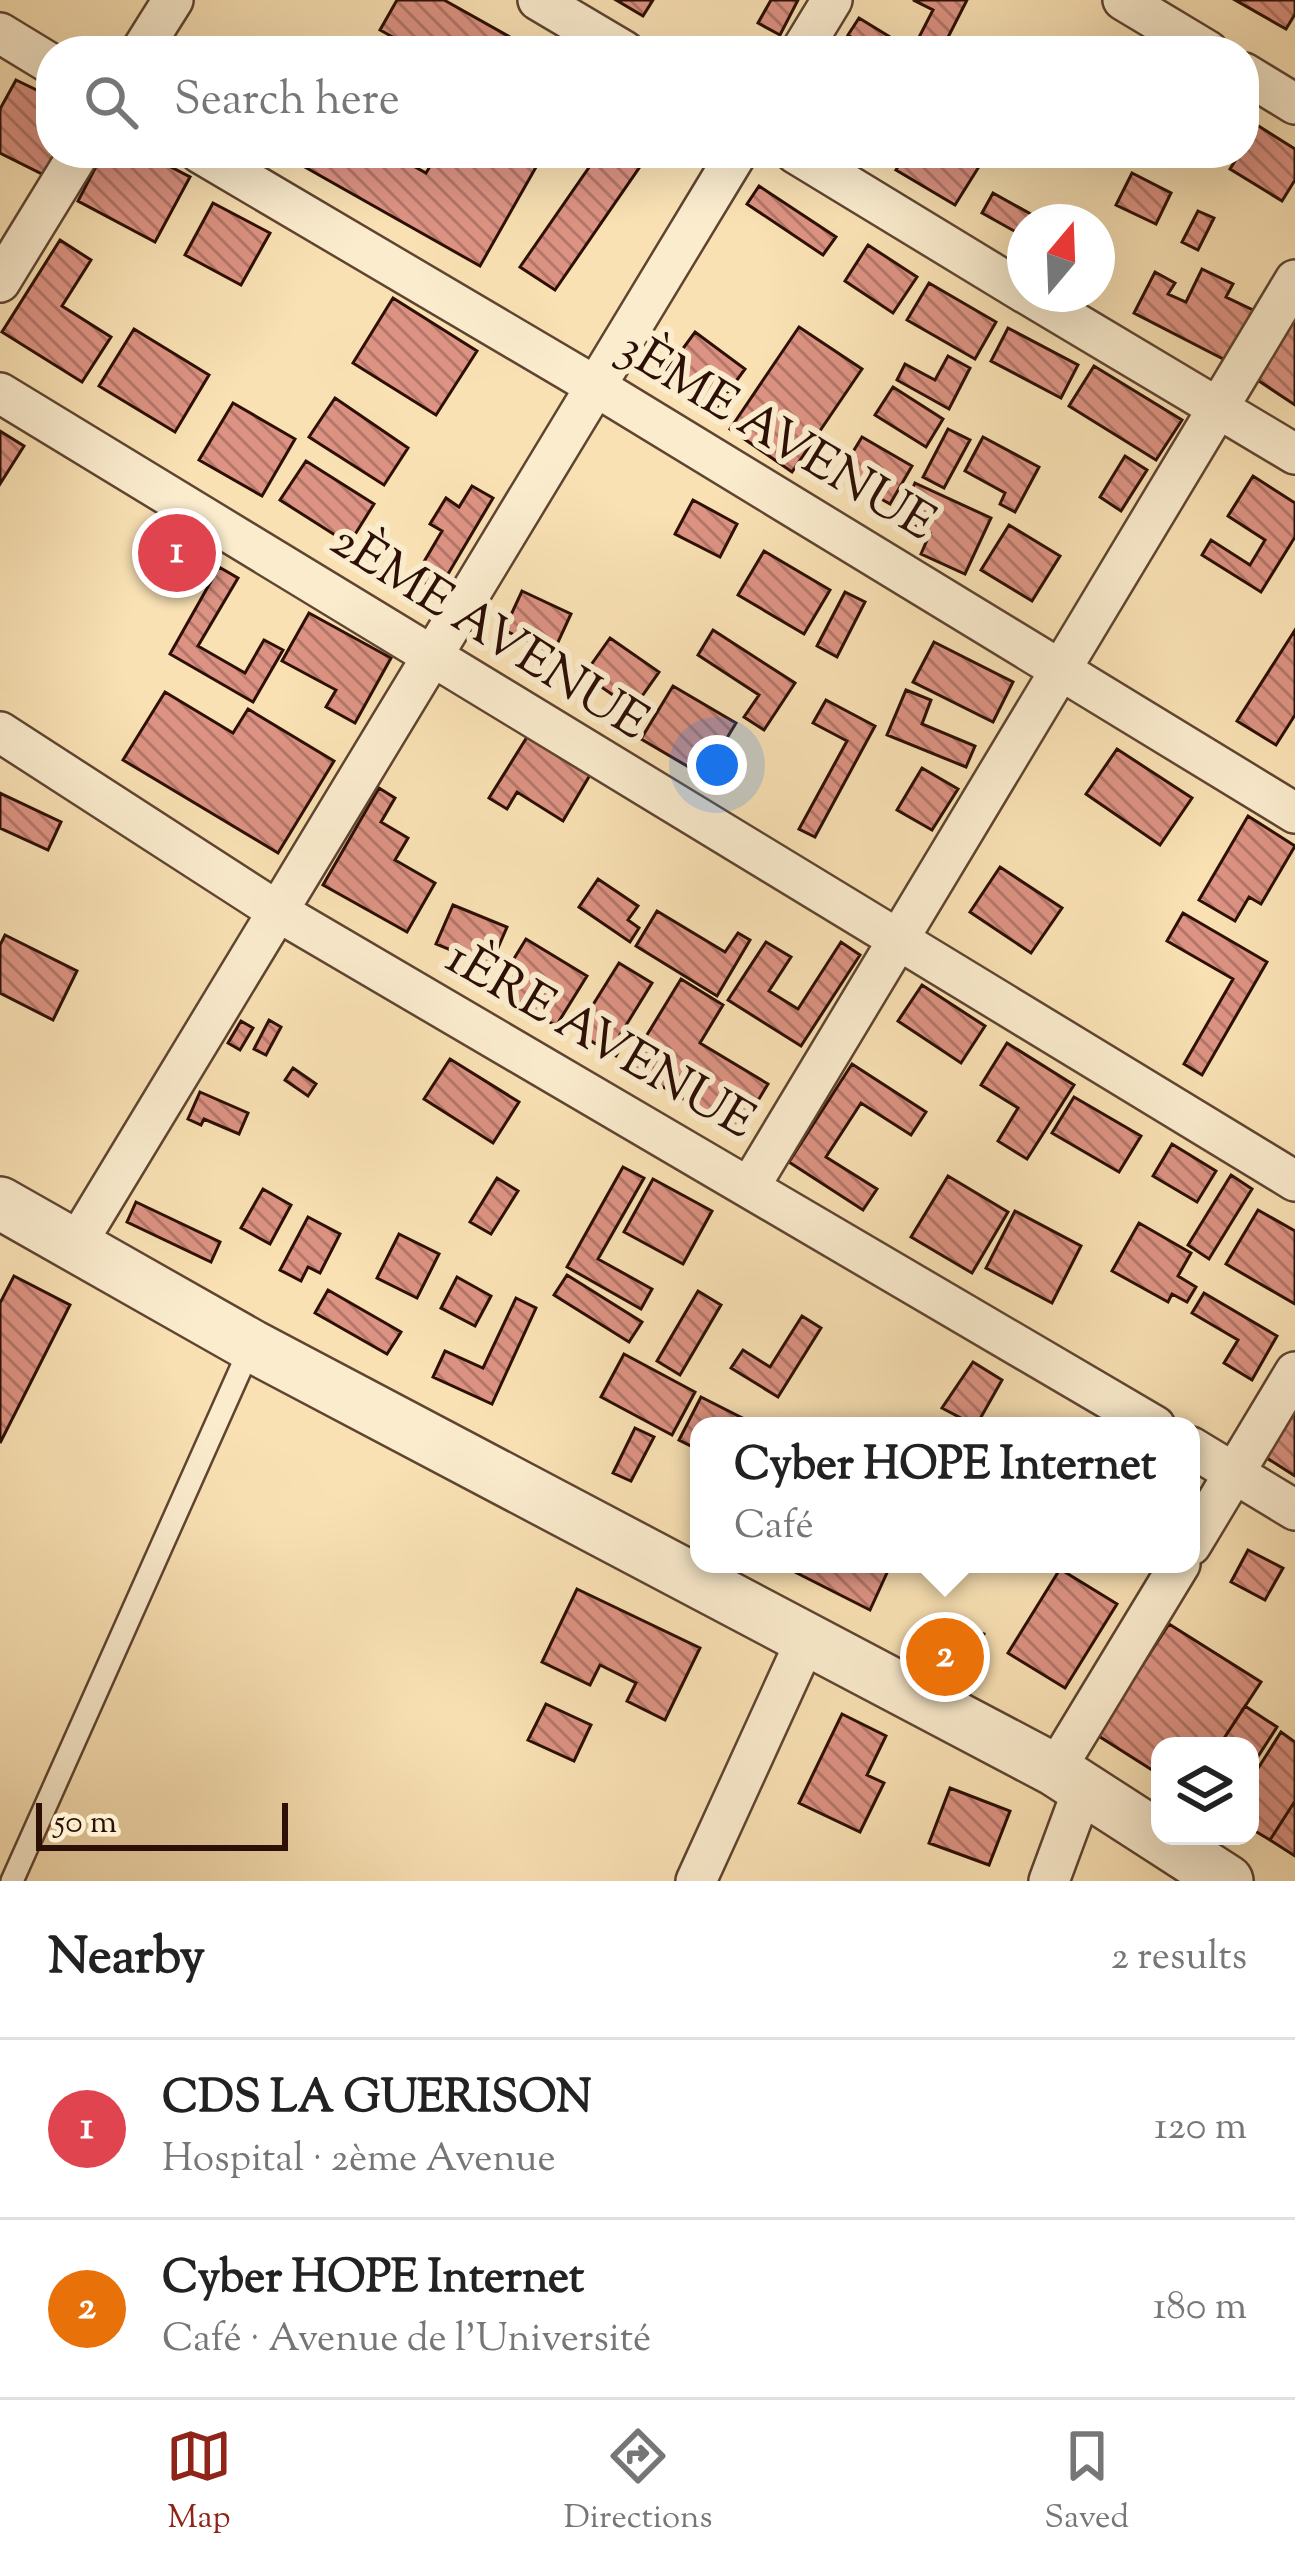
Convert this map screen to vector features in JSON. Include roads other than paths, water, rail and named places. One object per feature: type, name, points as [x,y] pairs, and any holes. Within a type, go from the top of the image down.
[{"type":"street","points":[[150,36],[173,0]]},
{"type":"street","points":[[538,0],[599,36]]},
{"type":"street","points":[[810,36],[832,0]]},
{"type":"street","points":[[1123,0],[1183,36]]},
{"type":"street","points":[[0,33],[36,55]]},
{"type":"street","points":[[1259,82],[1295,104]]},
{"type":"street","points":[[0,282],[70,168]]},
{"type":"street","name":"3ÈME AVENUE","points":[[225,168],[596,386],[1295,812]]},
{"type":"street","points":[[75,1246],[728,168]]},
{"type":"street","points":[[820,168],[1007,281]]},
{"type":"street","points":[[750,1186],[1295,280]]},
{"type":"street","points":[[1057,312],[1295,454]]},
{"type":"street","name":"2ÈME AVENUE","points":[[0,393],[1295,1181]]},
{"type":"street","name":"1ÈRE AVENUE","points":[[0,732],[277,911],[1140,1417]]},
{"type":"street","points":[[0,1203],[252,1346],[1069,1779],[1227,1881]]},
{"type":"street","points":[[1200,1530],[1295,1372]]},
{"type":"street","points":[[1200,1452],[1295,1510]]},
{"type":"street","points":[[1048,1881],[1069,1779],[1175,1573]]},
{"type":"street","points":[[696,1881],[807,1638]]},
{"type":"lane","points":[[12,1881],[252,1346]]},
{"type":"place","name":"CDS LA GUERISON","points":[[177,553]]},
{"type":"place","name":"Cyber HOPE Internet","points":[[945,1657]]}]
